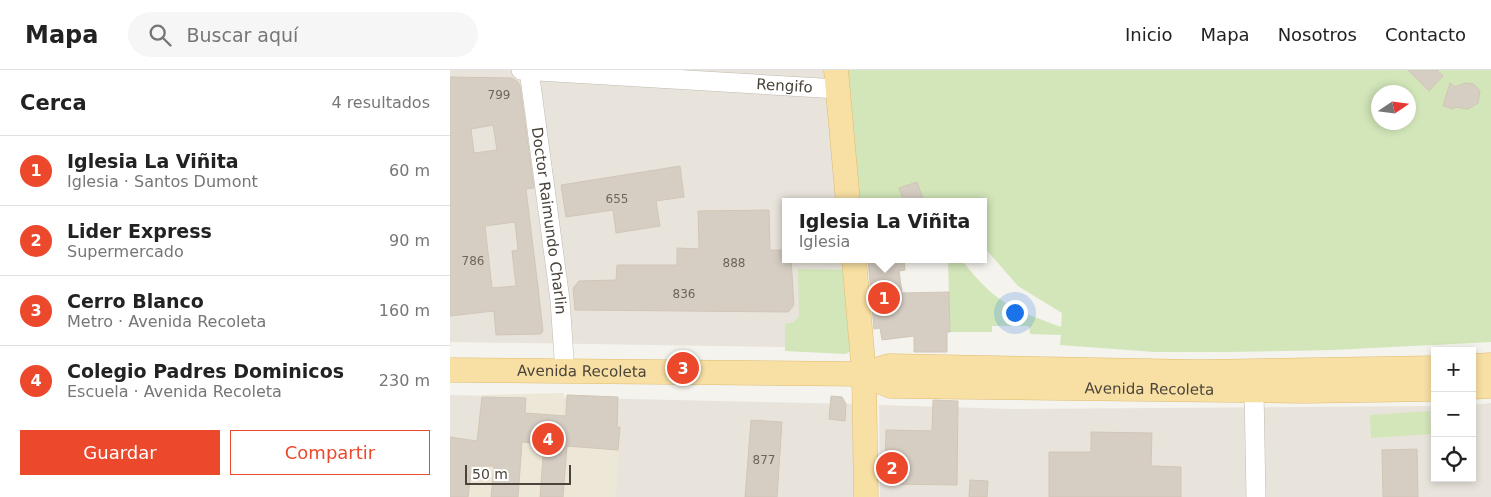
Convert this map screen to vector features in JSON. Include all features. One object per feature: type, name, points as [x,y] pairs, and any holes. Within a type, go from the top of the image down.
[{"type":"main road","points":[[837,79],[848,198]]},
{"type":"main road","points":[[854,263],[864,374],[866,497]]},
{"type":"main road","points":[[1476,366],[1491,366]]},
{"type":"main road","name":"Avenida Recoleta","points":[[1261,381],[1431,368]]},
{"type":"main road","name":"Avenida Recoleta","points":[[450,370],[565,373],[864,374],[890,386],[1261,381],[1431,389]]},
{"type":"main road","points":[[1476,387],[1491,386]]},
{"type":"street","name":"Rengifo","points":[[521,70],[837,79]]},
{"type":"street","name":"Doctor Raimundo Charlin","points":[[529,70],[560,300],[565,373]]},
{"type":"street","points":[[1256,497],[1261,381]]},
{"type":"shaded area","points":[[450,70],[825,70],[838,198],[782,198],[782,263],[843,263],[852,348],[450,342]]},
{"type":"shaded area","points":[[564,393],[563,421],[620,427],[616,497],[468,497],[482,395]]},
{"type":"shaded area","points":[[450,395],[857,404],[858,497],[450,497]]},
{"type":"shaded area","points":[[1491,403],[1491,497],[880,497],[879,405],[1012,409],[1431,406],[1431,482],[1476,482],[1476,405]]},
{"type":"green space","points":[[844,70],[1491,70],[1491,342],[1333,350],[1155,352],[1060,345],[1061,335],[1030,334],[1029,326],[992,326],[992,332],[950,332],[948,263],[964,263],[994,295],[1016,309],[1061,327],[1062,313],[1018,286],[987,251],[987,198],[859,198],[854,196]]},
{"type":"green space","points":[[798,269],[845,270],[853,349],[846,354],[785,351],[785,324],[794,322],[799,316]]},
{"type":"green space","points":[[1430,411],[1431,434],[1371,438],[1370,415]]},
{"type":"building","points":[[1408,70],[1437,70],[1443,76],[1429,91]]},
{"type":"building","points":[[450,77],[512,78],[520,86],[534,188],[526,189],[543,331],[541,334],[496,335],[494,311],[450,316]],"holes":[[[493,125],[497,150],[474,153],[471,129]],[[515,222],[518,250],[512,251],[516,286],[492,288],[485,226]]]},
{"type":"building","points":[[1450,83],[1455,87],[1465,83],[1474,84],[1480,91],[1478,103],[1468,109],[1454,107],[1453,109],[1443,106]]},
{"type":"building","points":[[680,166],[684,197],[656,201],[660,226],[616,233],[613,210],[566,217],[561,185]]},
{"type":"building","points":[[917,182],[923,198],[903,198],[899,188]]},
{"type":"building","points":[[769,210],[770,250],[782,250],[782,263],[791,263],[794,305],[788,312],[575,310],[573,288],[579,281],[616,280],[617,265],[677,265],[677,248],[699,249],[698,211]]},
{"type":"building","points":[[868,263],[904,263],[905,270],[899,271],[902,293],[949,292],[950,332],[947,332],[947,352],[914,352],[914,336],[882,340],[880,328],[874,329]]},
{"type":"building","points":[[567,395],[618,397],[617,427],[620,427],[618,450],[567,446],[563,497],[540,497],[544,444],[522,442],[518,497],[491,497],[494,466],[472,466],[468,497],[450,497],[450,437],[477,441],[482,397],[526,398],[525,413],[566,416]]},
{"type":"building","points":[[831,396],[842,397],[846,404],[845,421],[829,419]]},
{"type":"building","points":[[933,400],[958,401],[957,485],[888,484],[888,478],[885,478],[886,430],[932,431]]},
{"type":"building","points":[[751,420],[782,422],[777,497],[745,497]]},
{"type":"building","points":[[1091,432],[1152,433],[1151,466],[1181,467],[1181,497],[1049,497],[1049,452],[1091,452]]},
{"type":"building","points":[[1417,449],[1418,497],[1383,497],[1382,450]]},
{"type":"building","points":[[970,480],[988,481],[987,497],[969,497]]},
{"type":"place","name":"Iglesia La Viñita","points":[[884,298]]},
{"type":"place","name":"Cerro Blanco","points":[[683,368]]},
{"type":"place","name":"Colegio Padres Dominicos","points":[[548,439]]},
{"type":"place","name":"Lider Express","points":[[892,468]]}]
